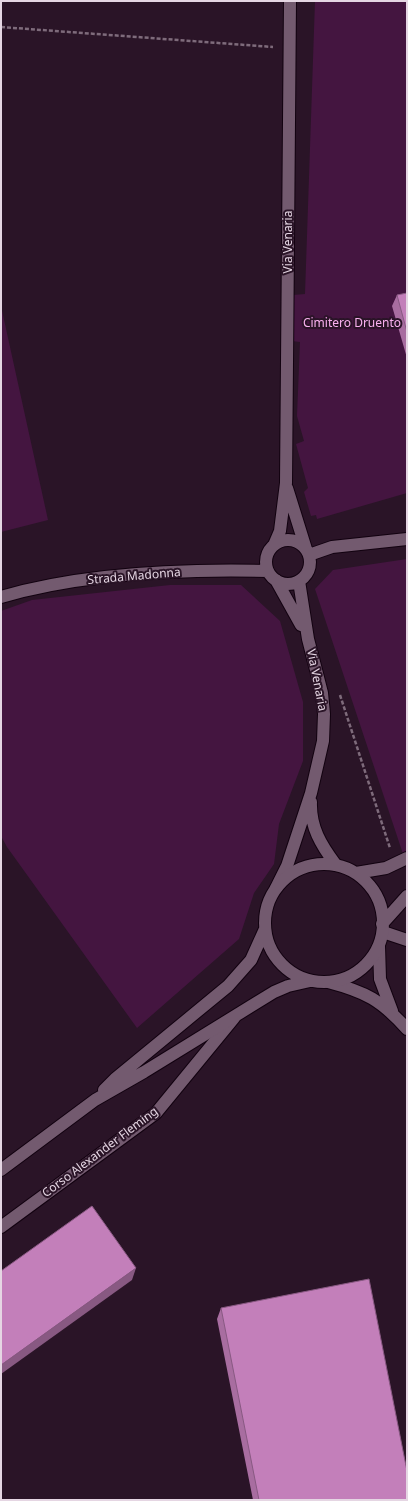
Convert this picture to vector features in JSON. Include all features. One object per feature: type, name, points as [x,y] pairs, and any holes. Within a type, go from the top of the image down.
[{"type":"street","name":"Via Venaria","points":[[274,545],[280,531],[286,483],[290,1]]},
{"type":"street","name":"Via Venaria","points":[[286,483],[307,552]]},
{"type":"street","points":[[287,540],[301,544],[307,552],[309,570],[299,581],[286,584],[272,575],[267,557],[274,545],[287,540]]},
{"type":"street","points":[[307,552],[332,547],[407,540]]},
{"type":"street","name":"Strada Madonna","points":[[1,597],[74,581],[212,570],[272,575]]},
{"type":"street","name":"Via Venaria","points":[[272,575],[308,639]]},
{"type":"street","name":"Via Venaria","points":[[276,888],[288,866],[311,793],[323,741],[324,714],[322,693],[308,639],[299,581]]},
{"type":"street","name":"Via Venaria","points":[[311,793],[311,816],[316,833],[325,850],[336,865]]},
{"type":"street","points":[[356,873],[374,871],[407,858]]},
{"type":"street","points":[[392,1012],[380,979],[379,946],[382,928],[382,912],[376,894],[366,881],[356,873],[336,865],[319,863],[302,867],[288,876],[276,888],[267,906],[265,929],[269,945],[279,962],[293,974],[310,981],[328,982],[358,990],[373,997],[392,1012],[407,1029]]},
{"type":"street","points":[[382,928],[407,896]]},
{"type":"street","points":[[382,928],[407,940]]},
{"type":"street","name":"Corso Alexander Fleming","points":[[95,1100],[115,1079],[228,986],[251,960],[265,929]]},
{"type":"street","points":[[328,982],[346,978],[362,969],[372,958],[379,946]]},
{"type":"street","name":"Corso Alexander Fleming","points":[[1,1170],[95,1100],[144,1072],[274,992],[288,986],[310,981]]},
{"type":"street","name":"Corso Alexander Fleming","points":[[1,1227],[156,1113],[238,1014]]},
{"type":"path","points":[[1,26],[290,49]]},
{"type":"path","points":[[339,690],[395,864]]},
{"type":"green space","name":"Cimitero Druento","points":[[315,1],[407,1],[407,493],[317,519],[316,515],[311,516],[304,492],[308,488],[296,444],[304,441],[297,416],[300,342],[292,341],[293,295],[305,294]]},
{"type":"green space","points":[[1,306],[48,520],[1,532]]},
{"type":"green space","points":[[407,559],[407,866],[315,589],[333,570]]},
{"type":"green space","points":[[170,585],[241,585],[280,621],[303,702],[303,761],[279,824],[274,864],[254,893],[239,939],[137,1028],[7,847],[1,836],[1,611],[32,600]]},
{"type":"building","points":[[407,293],[407,332],[397,295]]},
{"type":"building","points":[[92,1206],[136,1268],[1,1365],[1,1271]]},
{"type":"building","points":[[369,1279],[407,1471],[407,1500],[259,1500],[221,1308]]}]
